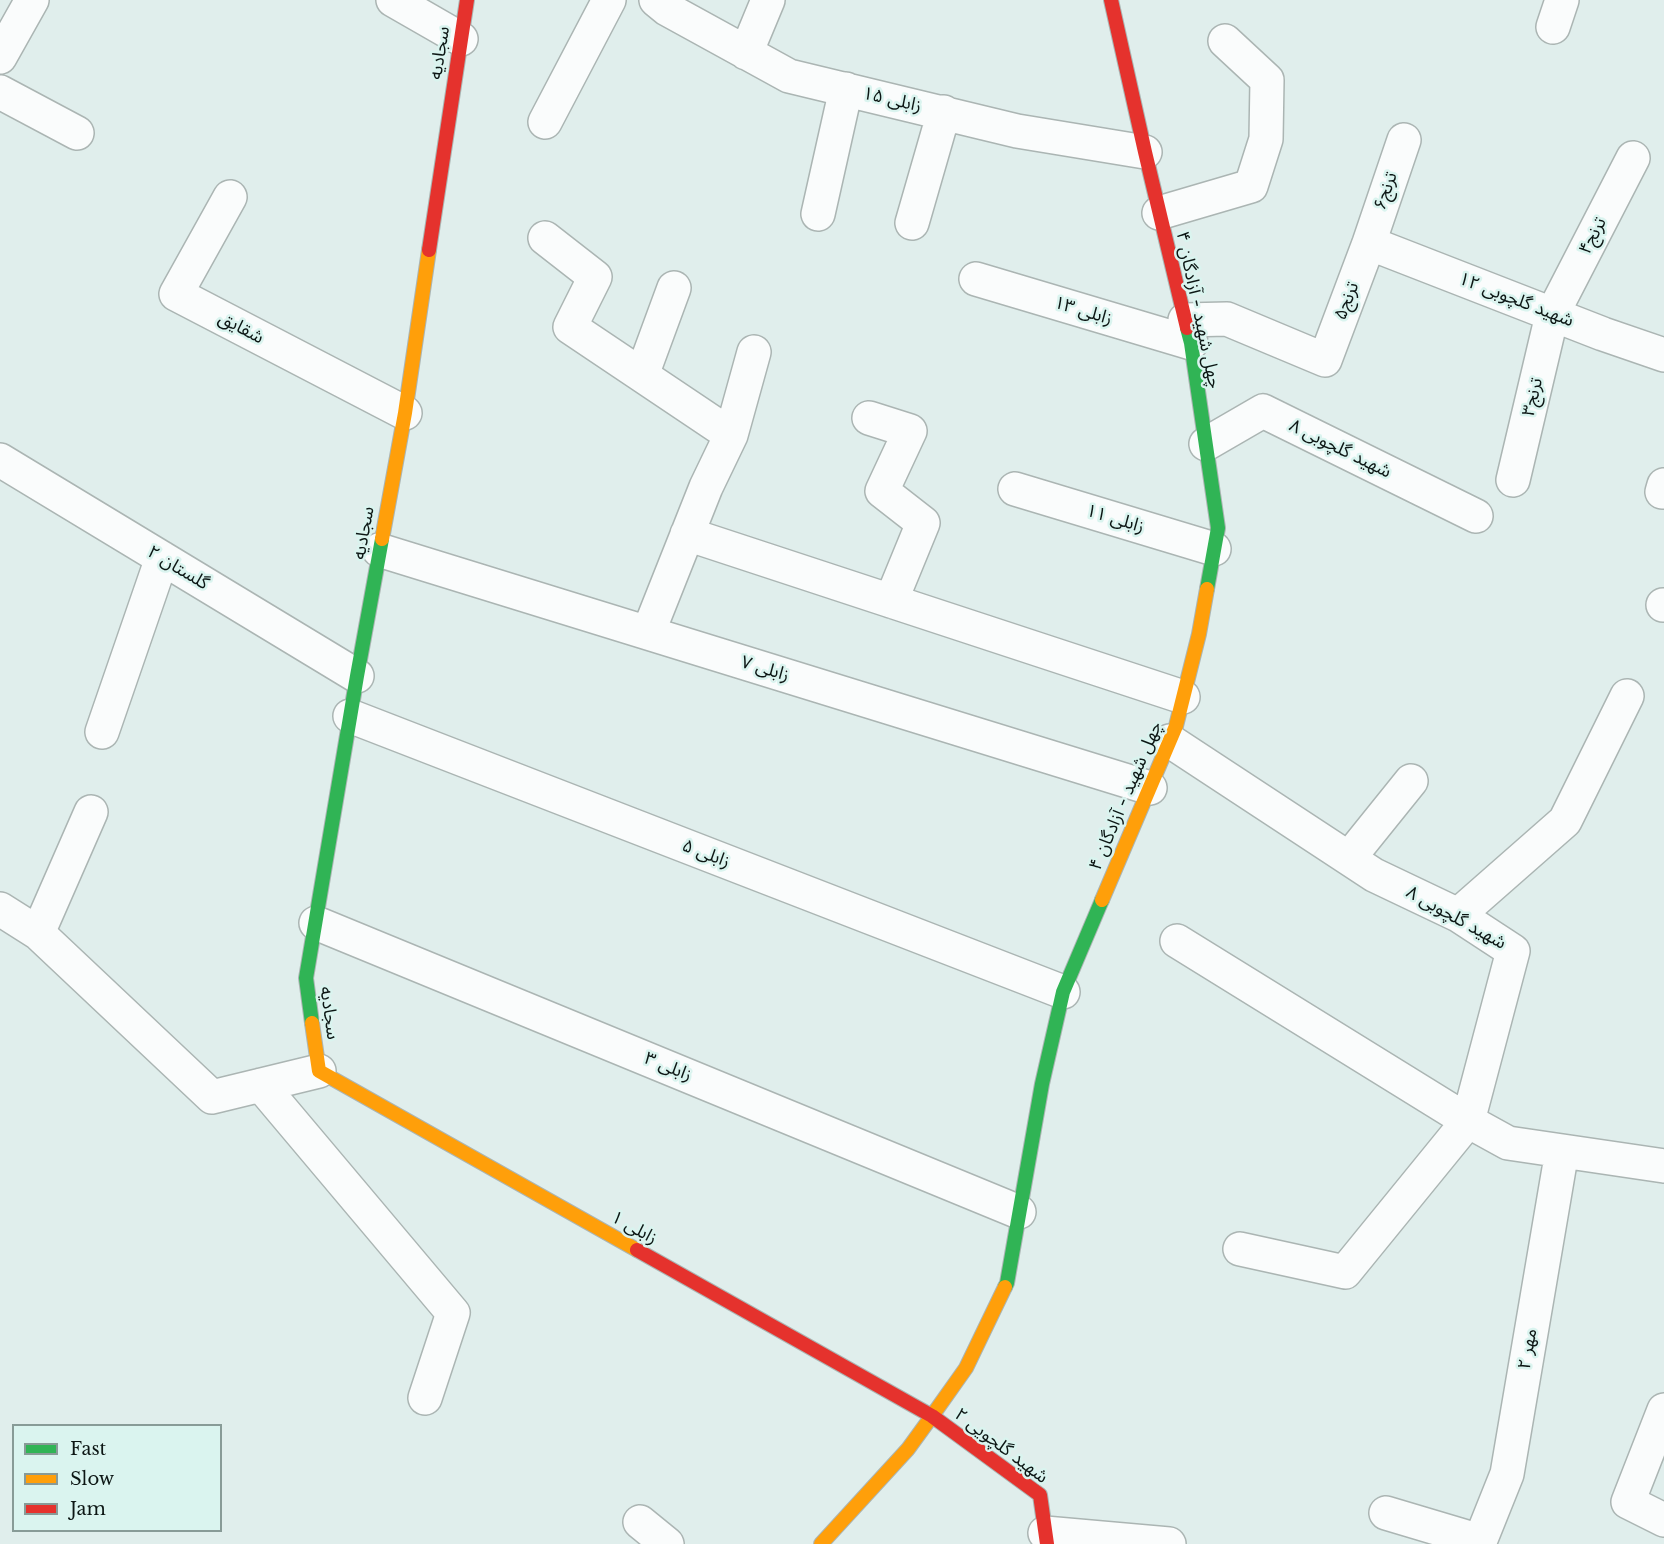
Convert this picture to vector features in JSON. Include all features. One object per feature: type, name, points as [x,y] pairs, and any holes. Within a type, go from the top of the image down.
[{"type":"street","points":[[0,57],[32,0]]},
{"type":"street","points":[[393,0],[461,39]]},
{"type":"street","name":"سجادیه","points":[[319,1071],[306,978],[357,676],[405,413],[467,0]]},
{"type":"street","points":[[545,122],[609,0]]},
{"type":"street","points":[[746,53],[768,0]]},
{"type":"street","name":"چهل شهید - آزادگان ۴","points":[[821,1544],[908,1449],[932,1416],[966,1368],[1007,1283],[1041,1084],[1063,992],[1176,726],[1199,634],[1218,528],[1188,332],[1111,0]]},
{"type":"street","name":"زابلی ۱۵","points":[[665,3],[746,53],[789,76],[1017,131],[1145,152]]},
{"type":"street","points":[[1159,213],[1251,186],[1266,139],[1267,80],[1225,41]]},
{"type":"street","points":[[818,214],[846,89]]},
{"type":"street","points":[[0,92],[77,133]]},
{"type":"street","points":[[912,223],[944,112]]},
{"type":"street","name":"ترنج۶","points":[[1369,243],[1404,140]]},
{"type":"street","name":"ترنج۴","points":[[1552,315],[1633,158]]},
{"type":"street","name":"شقایق","points":[[230,197],[176,294],[405,413]]},
{"type":"street","points":[[545,238],[595,277],[570,327],[731,435]]},
{"type":"street","name":"شهید گلچوبی ۱۲","points":[[1369,243],[1552,315],[1664,354]]},
{"type":"street","name":"ترنج۵","points":[[1325,360],[1369,243]]},
{"type":"street","name":"زابلی ۱۳","points":[[976,279],[1188,332],[1227,319],[1325,360]]},
{"type":"street","points":[[642,375],[674,288]]},
{"type":"street","name":"ترنج۳","points":[[1513,480],[1552,315]]},
{"type":"street","points":[[648,633],[706,487],[731,435],[754,352]]},
{"type":"street","name":"شهید گلچوبی ۸","points":[[1206,444],[1263,411],[1476,516]]},
{"type":"street","points":[[870,418],[910,431],[882,490],[923,523],[891,601]]},
{"type":"street","name":"گلستان ۲","points":[[3,471],[162,558],[357,676]]},
{"type":"street","name":"زابلی ۱۱","points":[[1015,489],[1214,549]]},
{"type":"street","points":[[687,534],[1183,697]]},
{"type":"street","name":"زابلی ۷","points":[[380,550],[1150,788]]},
{"type":"street","points":[[102,732],[162,558]]},
{"type":"street","points":[[1458,915],[1565,821],[1627,696]]},
{"type":"street","name":"زابلی ۵","points":[[350,716],[1063,992]]},
{"type":"street","name":"شهید گلچوبی ۸","points":[[1170,741],[1374,875],[1458,915],[1513,951],[1468,1121]]},
{"type":"street","points":[[1349,858],[1411,781]]},
{"type":"street","points":[[38,933],[91,812]]},
{"type":"street","points":[[0,909],[38,933],[212,1097],[319,1071]]},
{"type":"street","name":"زابلی ۳","points":[[316,923],[1019,1212]]},
{"type":"street","points":[[1177,941],[1468,1121],[1508,1143],[1664,1166]]},
{"type":"street","name":"زابلی ۱","points":[[319,1071],[932,1416]]},
{"type":"street","points":[[261,1085],[453,1313],[425,1398]]},
{"type":"street","points":[[1240,1249],[1345,1272],[1468,1121]]},
{"type":"street","name":"مهر ۲","points":[[1480,1542],[1507,1474],[1562,1151]]},
{"type":"street","points":[[1664,1410],[1628,1502],[1664,1520]]},
{"type":"street","name":"شهید گلچویی ۲","points":[[932,1416],[1040,1495],[1046,1538]]},
{"type":"street","points":[[1386,1513],[1480,1542]]},
{"type":"street","points":[[640,1522],[667,1544]]},
{"type":"street","points":[[1046,1538],[1169,1544]]},
{"type":"traffic: fast","points":[[1187,328],[1218,528],[1207,589]]},
{"type":"traffic: fast","points":[[312,1023],[306,978],[382,539]]},
{"type":"traffic: fast","points":[[1005,1287],[1042,1084],[1063,992],[1102,900]]},
{"type":"traffic: slow","points":[[382,539],[405,413],[429,250]]},
{"type":"traffic: slow","points":[[1102,900],[1176,726],[1199,634],[1207,589]]},
{"type":"traffic: slow","points":[[312,1023],[319,1071],[637,1250]]},
{"type":"traffic: slow","points":[[821,1544],[908,1449],[932,1416],[966,1368],[1005,1287]]},
{"type":"traffic: jam","points":[[429,250],[467,0]]},
{"type":"traffic: jam","points":[[1111,0],[1187,328]]},
{"type":"traffic: jam","points":[[637,1250],[932,1416],[1040,1495],[1047,1544]]}]
